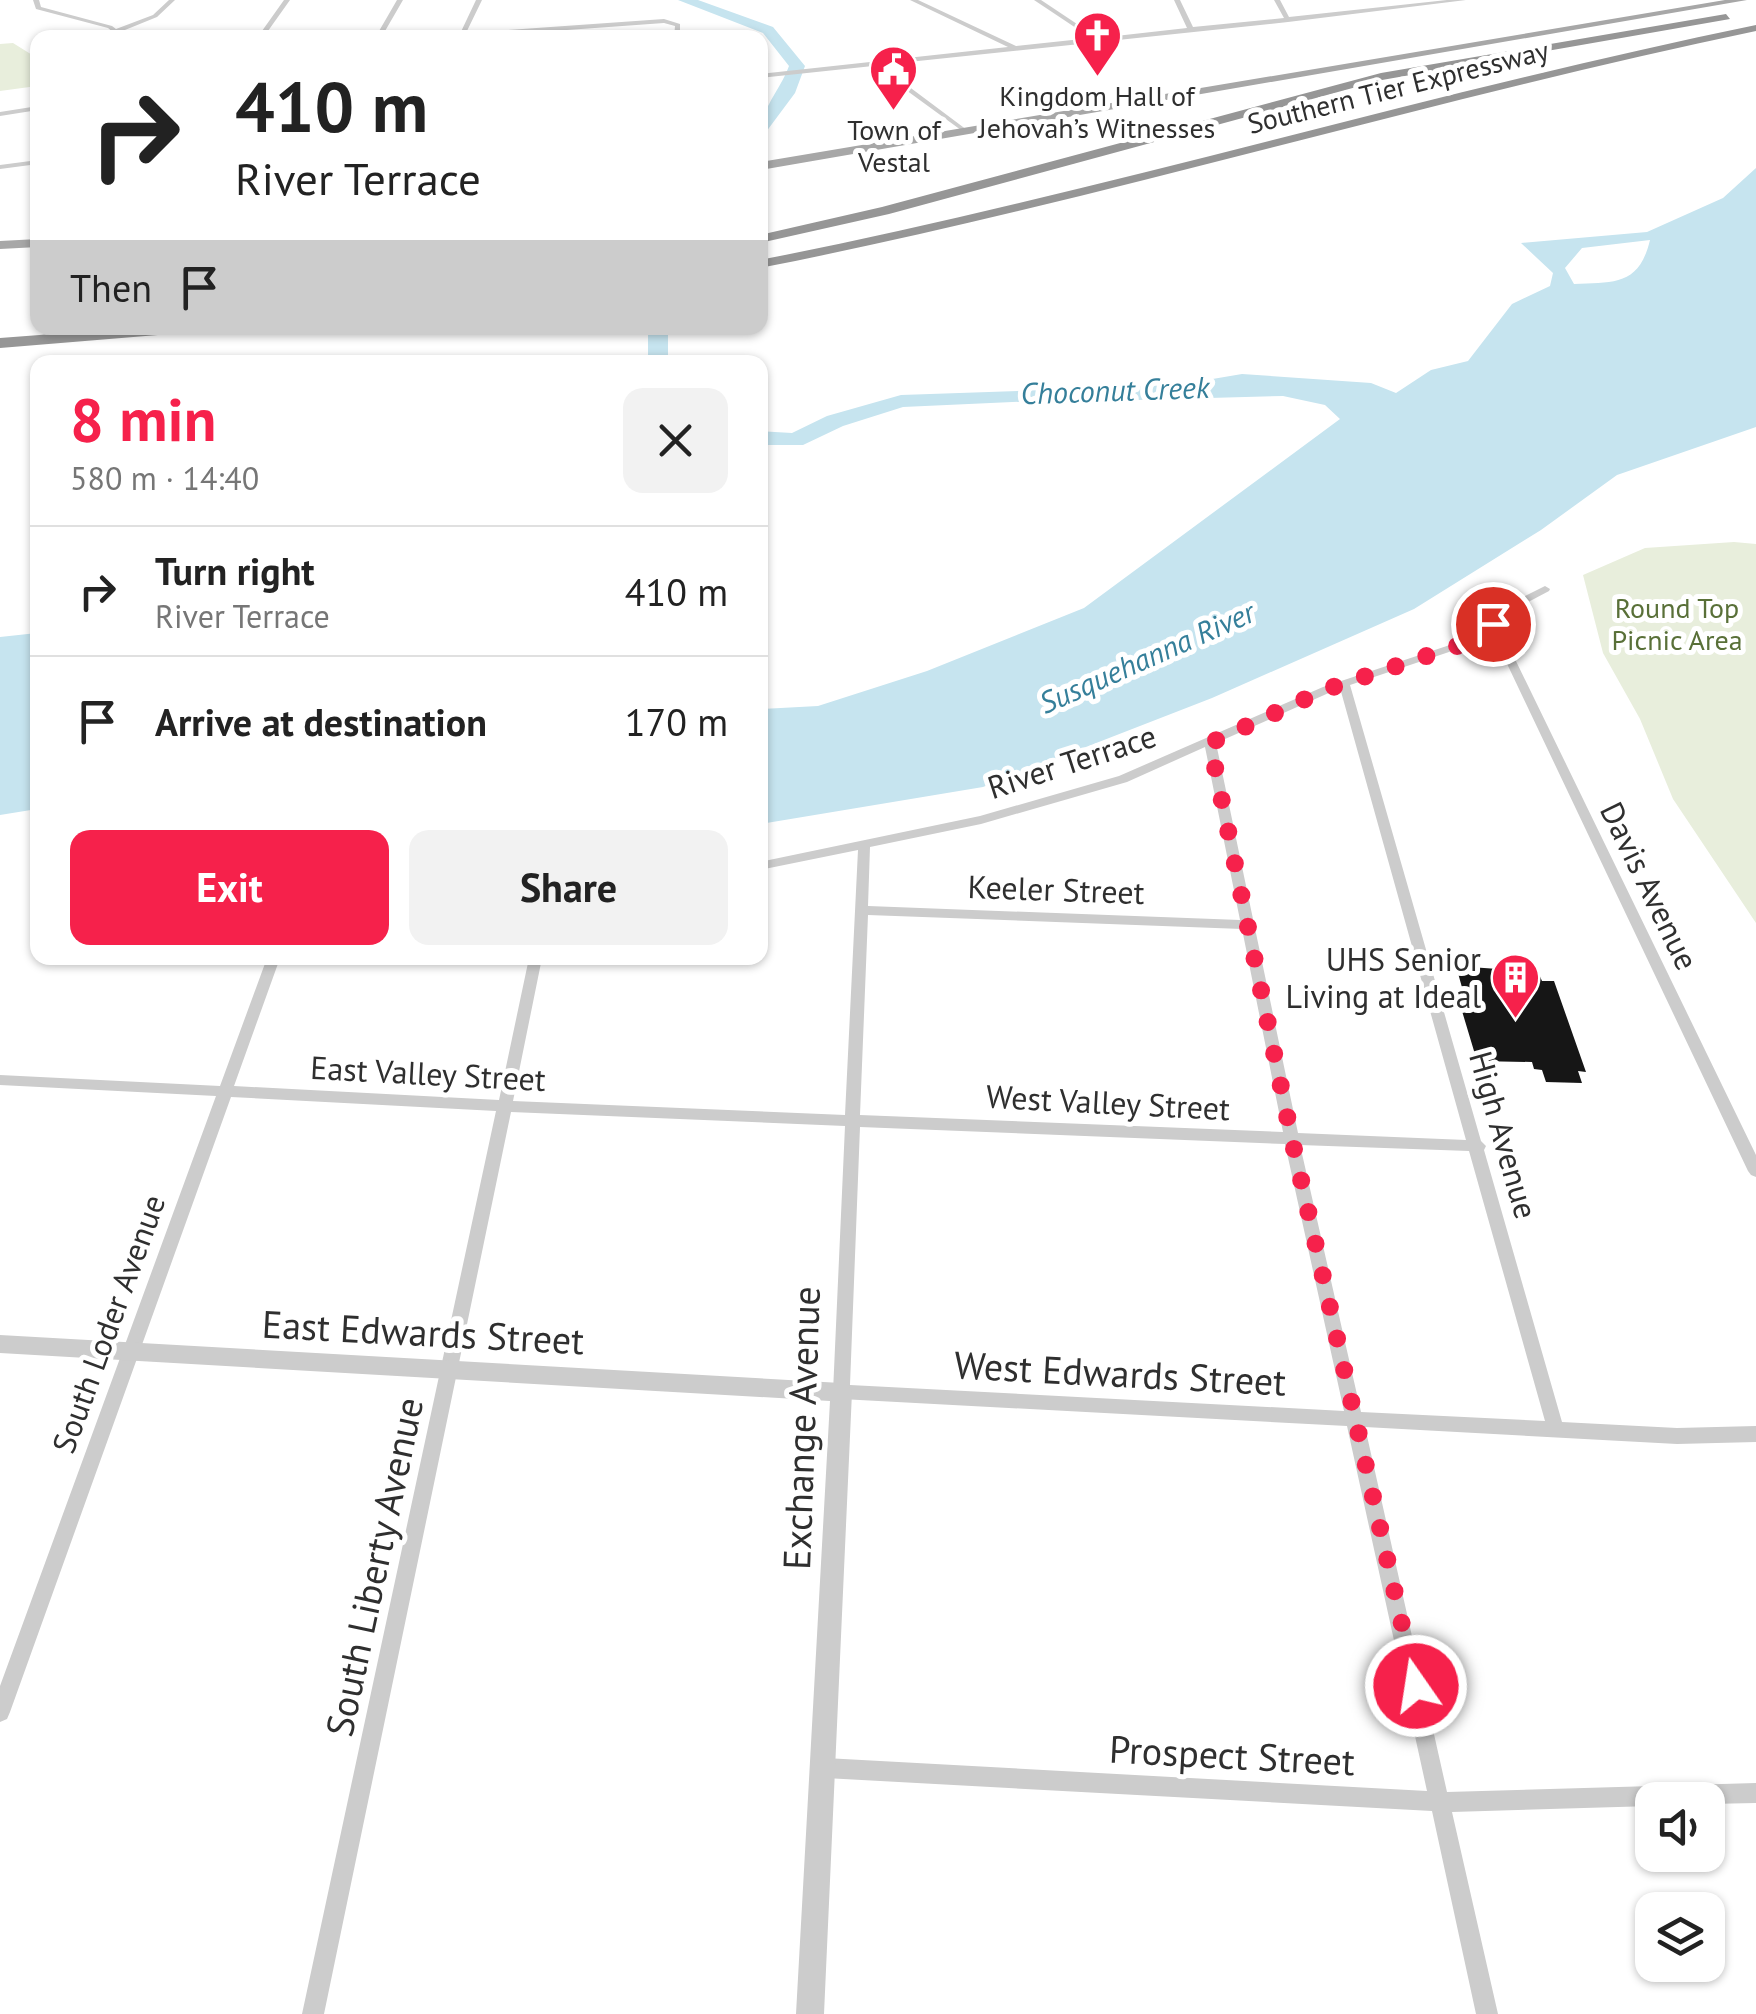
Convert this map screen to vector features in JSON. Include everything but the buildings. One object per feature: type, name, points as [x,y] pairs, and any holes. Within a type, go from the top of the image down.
[{"type":"highway","name":"Southern Tier Expressway","points":[[768,236],[884,211],[1381,78],[1756,13]]},
{"type":"highway","name":"Southern Tier Expressway","points":[[768,262],[995,216],[1517,82],[1756,28]]},
{"type":"highway","points":[[0,328],[30,326]]},
{"type":"highway","points":[[0,342],[91,335]]},
{"type":"main road","points":[[768,162],[1704,0]]},
{"type":"main road","points":[[960,128],[1742,0]]},
{"type":"main road","points":[[0,244],[30,243]]},
{"type":"main road","points":[[0,252],[30,250]]},
{"type":"street","points":[[36,0],[38,8],[107,30]]},
{"type":"street","points":[[128,30],[155,16],[172,0]]},
{"type":"street","points":[[266,30],[287,0]]},
{"type":"street","points":[[383,30],[400,0]]},
{"type":"street","points":[[465,30],[479,0]]},
{"type":"street","points":[[913,0],[1018,49]]},
{"type":"street","points":[[1038,0],[1098,40]]},
{"type":"street","points":[[1177,0],[1191,30]]},
{"type":"street","points":[[1277,0],[1288,20]]},
{"type":"street","points":[[1376,0],[1382,9]]},
{"type":"street","points":[[768,75],[1463,0]]},
{"type":"street","points":[[549,30],[664,22],[678,25],[678,30]]},
{"type":"street","points":[[875,64],[960,128]]},
{"type":"street","points":[[0,114],[30,109]]},
{"type":"street","points":[[0,167],[30,163]]},
{"type":"street","name":"River Terrace","points":[[768,864],[1053,802],[1210,743],[1344,684],[1472,641],[1520,602],[1545,589]]},
{"type":"street","name":"Davis Avenue","points":[[1493,624],[1756,1171]]},
{"type":"street","name":"High Avenue","points":[[1344,684],[1479,1146],[1556,1430]]},
{"type":"street","points":[[1210,743],[1292,1140],[1487,2014]]},
{"type":"street","name":"Exchange Avenue","points":[[810,2014],[826,1768],[864,845]]},
{"type":"street","name":"Keeler Street","points":[[862,910],[1249,925]]},
{"type":"street","name":"South Loder Avenue","points":[[2,1698],[271,965]]},
{"type":"street","name":"South Liberty Avenue","points":[[313,2014],[535,965]]},
{"type":"street","name":"East Valley Street","points":[[0,1080],[853,1120]]},
{"type":"street","name":"West Valley Street","points":[[853,1120],[1479,1146]]},
{"type":"street","name":"East Edwards Street","points":[[0,1344],[841,1392]]},
{"type":"street","name":"West Edwards Street","points":[[841,1392],[1556,1430],[1756,1434]]},
{"type":"street","name":"Prospect Street","points":[[826,1768],[1442,1802],[1756,1793]]},
{"type":"green space","points":[[13,43],[30,54],[30,87],[0,91],[0,44]]},
{"type":"green space","name":"Round Top Picnic Area","points":[[1756,544],[1756,923],[1673,799],[1640,719],[1603,653],[1583,575],[1645,548]]},
{"type":"water","name":"Susquehanna River","points":[[1756,168],[1756,427],[1617,475],[1541,530],[1414,609],[1212,698],[983,787],[768,823],[768,709],[818,706],[927,671],[1084,608],[1340,419],[1325,405],[1283,396],[1029,403],[1028,392],[1183,384],[1242,374],[1371,383],[1396,393],[1431,370],[1468,361],[1512,304],[1550,286],[1553,273],[1521,243],[1647,232],[1723,198]],"holes":[[[1650,240],[1632,274],[1613,281],[1574,284],[1565,268],[1582,248]]]},
{"type":"water","points":[[30,634],[30,810],[0,815],[0,637]]},
{"type":"waterway","name":"Choconut Creek","points":[[685,0],[768,30]]},
{"type":"waterway","name":"Choconut Creek","points":[[768,30],[797,66],[787,93],[768,118]]},
{"type":"waterway","name":"Choconut Creek","points":[[658,335],[658,355]]},
{"type":"waterway","name":"Choconut Creek","points":[[768,438],[795,440],[835,421],[901,401],[1073,395]]},
{"type":"place","name":"Kingdom Hall of Jehovah’s Witnesses","points":[[1097,78]]},
{"type":"place","name":"Town of Vestal","points":[[894,112]]},
{"type":"place","name":"UHS Senior Living at Ideal","points":[[1516,1020]]},
{"type":"route","points":[[1416,1686],[1292,1140],[1210,743],[1327,689],[1472,641],[1493,624]]}]
